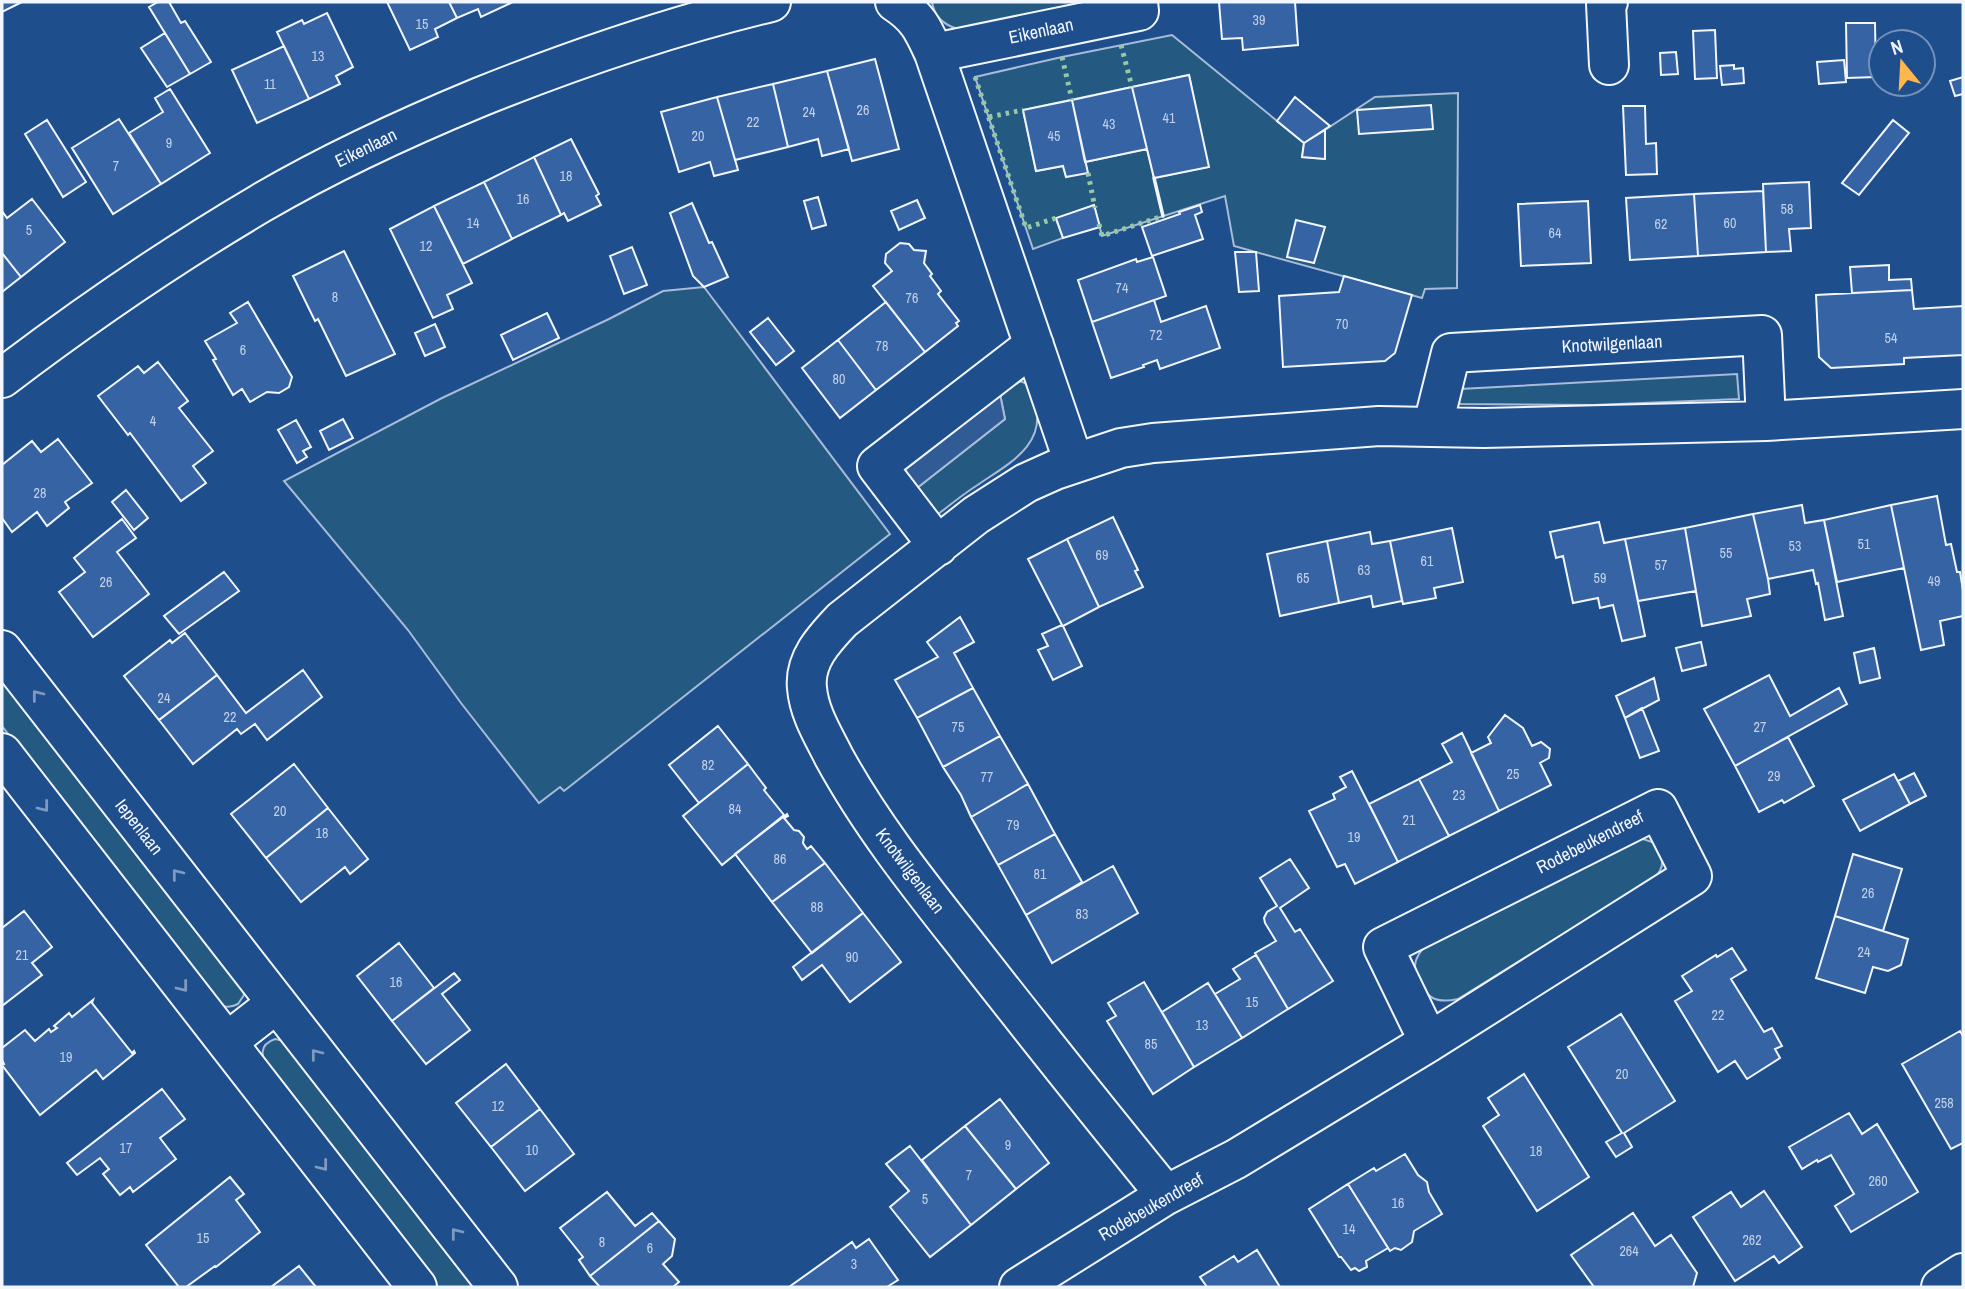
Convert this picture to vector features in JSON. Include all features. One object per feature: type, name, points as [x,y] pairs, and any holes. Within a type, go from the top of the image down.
[{"type":"street","name":"Eikenlaan","points":[[2,378],[97,308],[249,210],[372,144],[501,89],[593,54],[771,2]]},
{"type":"street","points":[[895,2],[913,15],[934,53],[1074,463]]},
{"type":"street","name":"Eikenlaan","points":[[934,53],[1139,11],[1138,2]]},
{"type":"street","points":[[1608,2],[1609,65]]},
{"type":"street","name":"Knotwilgenlaan","points":[[1433,425],[1451,353],[1762,335],[1766,421]]},
{"type":"street","points":[[938,546],[877,467],[1034,345]]},
{"type":"street","name":"Knotwilgenlaan","points":[[1166,1195],[1035,1033],[889,845],[845,777],[811,708],[807,686],[813,654],[842,620],[976,515],[1026,483],[1074,463],[1121,448],[1153,443],[1379,426],[1484,428],[1766,421],[1963,409]]},
{"type":"street","name":"Iepenlaan","points":[[2,650],[498,1287]]},
{"type":"street","points":[[2,753],[417,1287]]},
{"type":"street","name":"Rodebeukendreef","points":[[1019,1287],[1166,1195],[1236,1159],[1429,1042],[1692,876],[1658,809],[1383,947],[1429,1042]]},
{"type":"street","points":[[227,1042],[277,1003]]},
{"type":"street","points":[[1941,1287],[1963,1273]]},
{"type":"shaded area","points":[[932,2],[1093,2],[958,29],[940,19]]},
{"type":"shaded area","points":[[1172,35],[1304,143],[1302,157],[1325,159],[1325,130],[1375,97],[1458,93],[1457,288],[1425,289],[1422,298],[1234,246],[1225,196],[1102,236],[1094,205],[1056,219],[1063,238],[1033,249],[975,77]],"holes":[[[1189,75],[1208,167],[1154,178],[1147,149],[1085,162],[1087,173],[1066,176],[1063,166],[1036,171],[1023,110]]]},
{"type":"shaded area","points":[[704,287],[890,534],[564,791],[560,787],[539,803],[408,630],[284,481],[442,398],[663,291]]},
{"type":"shaded area","points":[[1737,374],[1739,399],[1594,405],[1461,404],[1456,401],[1460,389]]},
{"type":"shaded area","points":[[1018,381],[1027,385],[1034,399],[1036,429],[1031,441],[1012,461],[937,515],[917,488],[1005,419],[1000,394]]},
{"type":"shaded area","points":[[1000,394],[1005,419],[917,488],[902,470]]},
{"type":"shaded area","points":[[2,675],[243,988],[244,995],[238,1004],[225,1006],[213,999],[2,726]]},
{"type":"shaded area","points":[[1640,838],[1655,843],[1661,857],[1661,869],[1654,878],[1458,999],[1438,1000],[1424,990],[1415,966],[1417,957],[1426,945]]},
{"type":"shaded area","points":[[275,1039],[284,1041],[478,1287],[438,1287],[269,1070],[263,1052],[266,1045]]},
{"type":"building","points":[[2,2],[22,2],[2,12]]},
{"type":"building","points":[[158,2],[169,2],[181,23],[185,21],[211,62],[190,74],[149,7]]},
{"type":"building","points":[[387,2],[449,2],[457,18],[435,29],[438,37],[410,50]]},
{"type":"building","points":[[449,2],[511,3],[481,17],[478,9],[457,18]]},
{"type":"building","points":[[1219,2],[1295,2],[1298,45],[1243,50],[1242,38],[1222,39]]},
{"type":"building","points":[[327,13],[353,67],[336,76],[340,84],[309,99],[277,32],[302,20],[304,24]]},
{"type":"building","points":[[1846,23],[1875,23],[1875,28],[1867,28],[1867,77],[1847,78]]},
{"type":"building","points":[[1715,30],[1717,78],[1695,79],[1693,31]]},
{"type":"building","points":[[165,33],[190,74],[167,87],[141,48]]},
{"type":"building","points":[[284,46],[309,99],[257,123],[232,70]]},
{"type":"building","points":[[1676,52],[1678,74],[1661,75],[1660,53]]},
{"type":"building","points":[[875,59],[899,149],[852,161],[827,71]]},
{"type":"building","points":[[1844,60],[1846,82],[1819,84],[1817,62]]},
{"type":"building","points":[[1734,65],[1734,69],[1743,68],[1744,83],[1722,85],[1720,66]]},
{"type":"building","points":[[827,71],[849,149],[822,156],[818,139],[788,147],[773,84]]},
{"type":"building","points":[[1189,75],[1209,167],[1154,178],[1132,87]]},
{"type":"building","points":[[1963,77],[1963,94],[1955,96],[1950,81]]},
{"type":"building","points":[[773,84],[788,147],[735,160],[717,97]]},
{"type":"building","points":[[1132,87],[1147,149],[1085,162],[1072,100]]},
{"type":"building","points":[[170,89],[210,153],[161,184],[129,133],[163,112],[155,98]]},
{"type":"building","points":[[717,97],[738,170],[714,176],[710,162],[679,172],[661,112]]},
{"type":"building","points":[[1295,97],[1330,126],[1304,143],[1277,121]]},
{"type":"building","points":[[1072,100],[1088,173],[1066,177],[1063,166],[1036,171],[1023,110]]},
{"type":"building","points":[[1431,105],[1433,129],[1359,134],[1357,110]]},
{"type":"building","points":[[1623,106],[1645,106],[1646,144],[1656,143],[1657,174],[1626,175]]},
{"type":"building","points":[[119,119],[161,184],[113,214],[72,148]]},
{"type":"building","points":[[47,120],[86,182],[63,197],[25,134]]},
{"type":"building","points":[[1893,120],[1909,133],[1859,195],[1842,183]]},
{"type":"building","points":[[1325,130],[1325,159],[1302,157],[1304,143]]},
{"type":"building","points":[[571,139],[599,194],[596,196],[601,205],[568,221],[564,213],[561,215],[534,157]]},
{"type":"building","points":[[534,157],[561,215],[512,239],[484,182]]},
{"type":"building","points":[[484,182],[512,239],[463,264],[434,206]]},
{"type":"building","points":[[1809,182],[1811,228],[1789,229],[1791,251],[1766,252],[1763,184]]},
{"type":"building","points":[[1763,191],[1766,252],[1698,256],[1694,194]]},
{"type":"building","points":[[1694,194],[1698,256],[1630,260],[1626,198]]},
{"type":"building","points":[[818,197],[826,225],[812,229],[804,201]]},
{"type":"building","points":[[32,199],[65,242],[21,277],[2,253],[2,211],[7,218]]},
{"type":"building","points":[[917,200],[925,218],[899,230],[891,211]]},
{"type":"building","points":[[1588,201],[1591,263],[1521,266],[1518,204]]},
{"type":"building","points":[[692,203],[709,243],[712,242],[728,277],[704,287],[693,276],[670,213]]},
{"type":"building","points":[[1094,205],[1100,227],[1063,238],[1056,218]]},
{"type":"building","points":[[1200,205],[1202,212],[1195,215],[1203,239],[1152,256],[1142,227]]},
{"type":"building","points":[[434,206],[472,283],[447,295],[453,309],[433,318],[390,229]]},
{"type":"building","points":[[1296,220],[1325,227],[1314,263],[1287,257]]},
{"type":"building","points":[[900,243],[909,244],[914,250],[926,251],[924,263],[941,291],[938,294],[959,321],[956,323],[958,326],[925,352],[873,286],[892,271],[885,263],[886,254]]},
{"type":"building","points":[[632,247],[647,285],[624,294],[610,256]]},
{"type":"building","points":[[344,251],[395,354],[346,376],[293,276]]},
{"type":"building","points":[[1235,252],[1256,252],[1259,291],[1239,292]]},
{"type":"building","points":[[2,253],[21,277],[2,292]]},
{"type":"building","points":[[1153,257],[1166,296],[1092,322],[1078,280],[1136,259],[1137,262]]},
{"type":"building","points":[[1889,265],[1889,280],[1911,279],[1912,290],[1852,293],[1850,267]]},
{"type":"building","points":[[1344,276],[1412,295],[1395,353],[1385,361],[1283,367],[1279,296],[1339,292]]},
{"type":"building","points":[[1912,290],[1914,309],[1963,306],[1963,355],[1904,358],[1904,364],[1831,368],[1819,357],[1816,295]]},
{"type":"building","points":[[1154,300],[1161,322],[1206,306],[1220,348],[1160,369],[1157,360],[1111,378],[1092,322]]},
{"type":"building","points":[[248,302],[292,377],[289,387],[279,393],[267,392],[250,402],[242,389],[233,395],[205,341],[237,323],[230,313]]},
{"type":"building","points":[[886,302],[925,352],[876,390],[838,340]]},
{"type":"building","points":[[547,313],[559,338],[513,360],[501,335]]},
{"type":"building","points":[[768,318],[794,351],[776,365],[750,332]]},
{"type":"building","points":[[435,324],[445,347],[425,356],[415,333]]},
{"type":"building","points":[[838,340],[876,390],[840,418],[802,368]]},
{"type":"building","points":[[158,362],[188,401],[179,408],[213,451],[193,466],[206,483],[181,501],[130,433],[128,435],[98,396],[138,366],[144,373]]},
{"type":"building","points":[[343,419],[353,438],[329,450],[320,431]]},
{"type":"building","points":[[296,420],[311,447],[303,451],[307,457],[297,463],[278,430]]},
{"type":"building","points":[[58,439],[92,483],[65,502],[69,508],[47,526],[37,512],[12,532],[2,518],[2,465],[32,441],[41,452]]},
{"type":"building","points":[[126,490],[148,518],[134,530],[112,502]]},
{"type":"building","points":[[1937,496],[1946,545],[1951,544],[1957,572],[1960,572],[1963,616],[1940,621],[1944,645],[1921,650],[1891,505]]},
{"type":"building","points":[[1802,505],[1805,523],[1824,520],[1843,616],[1825,620],[1813,570],[1768,579],[1753,514]]},
{"type":"building","points":[[1891,505],[1904,568],[1837,582],[1824,520]]},
{"type":"building","points":[[1753,514],[1770,594],[1747,599],[1751,616],[1702,626],[1685,528]]},
{"type":"building","points":[[1113,517],[1138,570],[1135,571],[1143,587],[1099,607],[1067,539]]},
{"type":"building","points":[[122,519],[136,538],[117,552],[149,594],[93,637],[59,592],[85,572],[74,558]]},
{"type":"building","points":[[1599,522],[1604,543],[1625,539],[1645,636],[1622,641],[1613,605],[1600,608],[1598,598],[1573,603],[1563,556],[1556,558],[1550,532]]},
{"type":"building","points":[[1452,528],[1463,582],[1434,588],[1436,598],[1403,604],[1390,541]]},
{"type":"building","points":[[1685,528],[1696,591],[1638,601],[1625,539]]},
{"type":"building","points":[[1370,532],[1372,544],[1390,541],[1402,601],[1373,607],[1371,596],[1339,603],[1327,541]]},
{"type":"building","points":[[1067,539],[1099,607],[1063,626],[1082,666],[1053,680],[1038,650],[1048,646],[1042,634],[1062,625],[1028,559]]},
{"type":"building","points":[[1327,541],[1339,603],[1280,616],[1267,554]]},
{"type":"building","points":[[224,572],[239,591],[179,634],[164,616]]},
{"type":"building","points":[[960,617],[974,642],[954,653],[973,688],[917,718],[895,680],[938,657],[927,642]]},
{"type":"building","points":[[185,633],[217,675],[159,720],[124,676],[170,640],[172,643]]},
{"type":"building","points":[[1701,642],[1706,665],[1682,671],[1676,648]]},
{"type":"building","points":[[1874,648],[1880,678],[1860,683],[1854,653]]},
{"type":"building","points":[[303,670],[322,697],[267,740],[255,724],[241,734],[237,729],[193,764],[159,720],[217,675],[246,713]]},
{"type":"building","points":[[1769,675],[1790,716],[1839,688],[1847,704],[1735,766],[1704,709]]},
{"type":"building","points":[[1654,678],[1659,700],[1625,718],[1616,696]]},
{"type":"building","points":[[973,688],[1000,736],[943,767],[917,718]]},
{"type":"building","points":[[1642,708],[1659,751],[1640,758],[1625,718]]},
{"type":"building","points":[[1505,715],[1523,728],[1532,746],[1541,742],[1550,749],[1549,758],[1540,763],[1551,785],[1499,811],[1471,753],[1491,743],[1488,737]]},
{"type":"building","points":[[718,726],[748,764],[699,803],[669,765]]},
{"type":"building","points":[[1462,733],[1499,811],[1449,836],[1419,779],[1452,762],[1442,744]]},
{"type":"building","points":[[1000,736],[1028,784],[971,817],[943,767]]},
{"type":"building","points":[[1788,737],[1814,786],[1784,803],[1782,800],[1759,812],[1735,766]]},
{"type":"building","points":[[294,764],[328,808],[266,858],[231,814]]},
{"type":"building","points":[[748,764],[784,815],[722,865],[683,816]]},
{"type":"building","points":[[1352,771],[1398,862],[1355,884],[1345,864],[1337,867],[1309,811],[1335,799],[1333,794],[1346,787],[1340,777]]},
{"type":"building","points":[[1914,773],[1926,796],[1910,804],[1898,781]]},
{"type":"building","points":[[1894,774],[1910,804],[1860,831],[1843,800]]},
{"type":"building","points":[[1419,779],[1449,836],[1398,862],[1369,804]]},
{"type":"building","points":[[1028,784],[1055,834],[998,865],[971,817]]},
{"type":"building","points":[[328,808],[368,859],[350,874],[345,867],[301,902],[266,858]]},
{"type":"building","points":[[787,814],[784,818],[804,837],[803,843],[807,849],[811,846],[825,863],[772,902],[735,854]]},
{"type":"building","points":[[1055,834],[1082,882],[1026,915],[998,865]]},
{"type":"building","points":[[1853,854],[1902,869],[1883,931],[1835,916]]},
{"type":"building","points":[[1290,859],[1309,888],[1280,908],[1295,932],[1300,929],[1333,981],[1288,1009],[1255,953],[1276,941],[1264,918],[1267,912],[1277,906],[1260,878]]},
{"type":"building","points":[[825,863],[863,913],[812,953],[772,902]]},
{"type":"building","points":[[1113,866],[1138,913],[1052,963],[1026,915]]},
{"type":"building","points":[[24,911],[52,947],[32,963],[42,975],[2,1006],[2,928]]},
{"type":"building","points":[[863,913],[901,962],[850,1002],[822,965],[802,980],[793,967]]},
{"type":"building","points":[[1835,916],[1908,939],[1901,965],[1888,971],[1873,967],[1865,993],[1816,978]]},
{"type":"building","points":[[399,943],[434,988],[392,1021],[357,976]]},
{"type":"building","points":[[1732,948],[1746,970],[1731,979],[1764,1032],[1772,1028],[1782,1046],[1775,1049],[1780,1058],[1747,1079],[1735,1061],[1718,1072],[1675,1001],[1692,991],[1682,976]]},
{"type":"building","points":[[1256,955],[1288,1009],[1242,1038],[1215,994],[1240,979],[1233,969]]},
{"type":"building","points":[[454,973],[460,980],[442,994],[470,1030],[426,1064],[392,1021]]},
{"type":"building","points":[[1144,982],[1194,1067],[1153,1094],[1107,1021],[1116,1016],[1108,1003]]},
{"type":"building","points":[[1208,983],[1242,1038],[1194,1067],[1162,1012]]},
{"type":"building","points":[[93,1000],[92,1003],[132,1053],[135,1053],[103,1079],[96,1070],[40,1115],[2,1065],[2,1048],[25,1030],[35,1041],[49,1029],[51,1032],[57,1028],[54,1026],[69,1013],[72,1017]]},
{"type":"building","points":[[1621,1014],[1675,1101],[1624,1133],[1632,1147],[1616,1157],[1606,1142],[1622,1133],[1568,1047]]},
{"type":"building","points":[[1960,1031],[1963,1036],[1963,1143],[1951,1149],[1902,1064]]},
{"type":"building","points":[[506,1064],[540,1109],[491,1147],[456,1103]]},
{"type":"building","points":[[1524,1074],[1589,1177],[1537,1211],[1483,1126],[1499,1115],[1488,1098]]},
{"type":"building","points":[[162,1089],[185,1119],[160,1138],[176,1159],[133,1192],[130,1187],[120,1195],[103,1174],[109,1169],[100,1158],[77,1175],[67,1163]]},
{"type":"building","points":[[1000,1099],[1049,1163],[1016,1189],[965,1126]]},
{"type":"building","points":[[540,1109],[574,1154],[525,1191],[491,1147]]},
{"type":"building","points":[[1849,1113],[1862,1134],[1877,1124],[1918,1192],[1851,1232],[1835,1206],[1854,1194],[1831,1155],[1802,1169],[1789,1147]]},
{"type":"building","points":[[965,1126],[1016,1189],[971,1225],[922,1160]]},
{"type":"building","points":[[910,1146],[971,1225],[930,1257],[890,1207],[909,1191],[886,1164]]},
{"type":"building","points":[[1405,1154],[1418,1175],[1427,1182],[1429,1192],[1442,1214],[1414,1231],[1412,1242],[1401,1250],[1395,1248],[1390,1251],[1348,1184]]},
{"type":"building","points":[[230,1177],[244,1194],[236,1200],[260,1232],[216,1267],[186,1287],[179,1287],[146,1245]]},
{"type":"building","points":[[1348,1184],[1388,1248],[1366,1261],[1367,1267],[1359,1271],[1355,1268],[1351,1270],[1339,1257],[1309,1209]]},
{"type":"building","points":[[1764,1191],[1802,1247],[1779,1263],[1774,1256],[1735,1281],[1693,1217],[1731,1192],[1741,1207]]},
{"type":"building","points":[[607,1192],[635,1226],[652,1213],[659,1221],[590,1276],[579,1260],[583,1257],[560,1228]]},
{"type":"building","points":[[1633,1213],[1655,1246],[1671,1235],[1697,1273],[1693,1287],[1594,1287],[1571,1255]]},
{"type":"building","points":[[659,1221],[675,1239],[672,1256],[663,1264],[679,1282],[673,1287],[600,1287],[590,1276]]},
{"type":"building","points":[[869,1239],[898,1280],[887,1287],[789,1287],[852,1242],[856,1248]]},
{"type":"building","points":[[1257,1250],[1280,1287],[1207,1287],[1200,1277],[1234,1256],[1238,1262]]},
{"type":"building","points":[[299,1266],[316,1287],[271,1287]]},
{"type":"hedge","points":[[1121,45],[1132,87]]},
{"type":"hedge","points":[[1062,57],[1072,100]]},
{"type":"hedge","points":[[975,77],[1026,228],[1056,218]]},
{"type":"hedge","points":[[989,117],[1023,110]]},
{"type":"hedge","points":[[1088,173],[1095,208]]},
{"type":"hedge","points":[[1099,224],[1102,236],[1163,216]]},
{"type":"wall","points":[[1154,178],[1163,216]]}]
